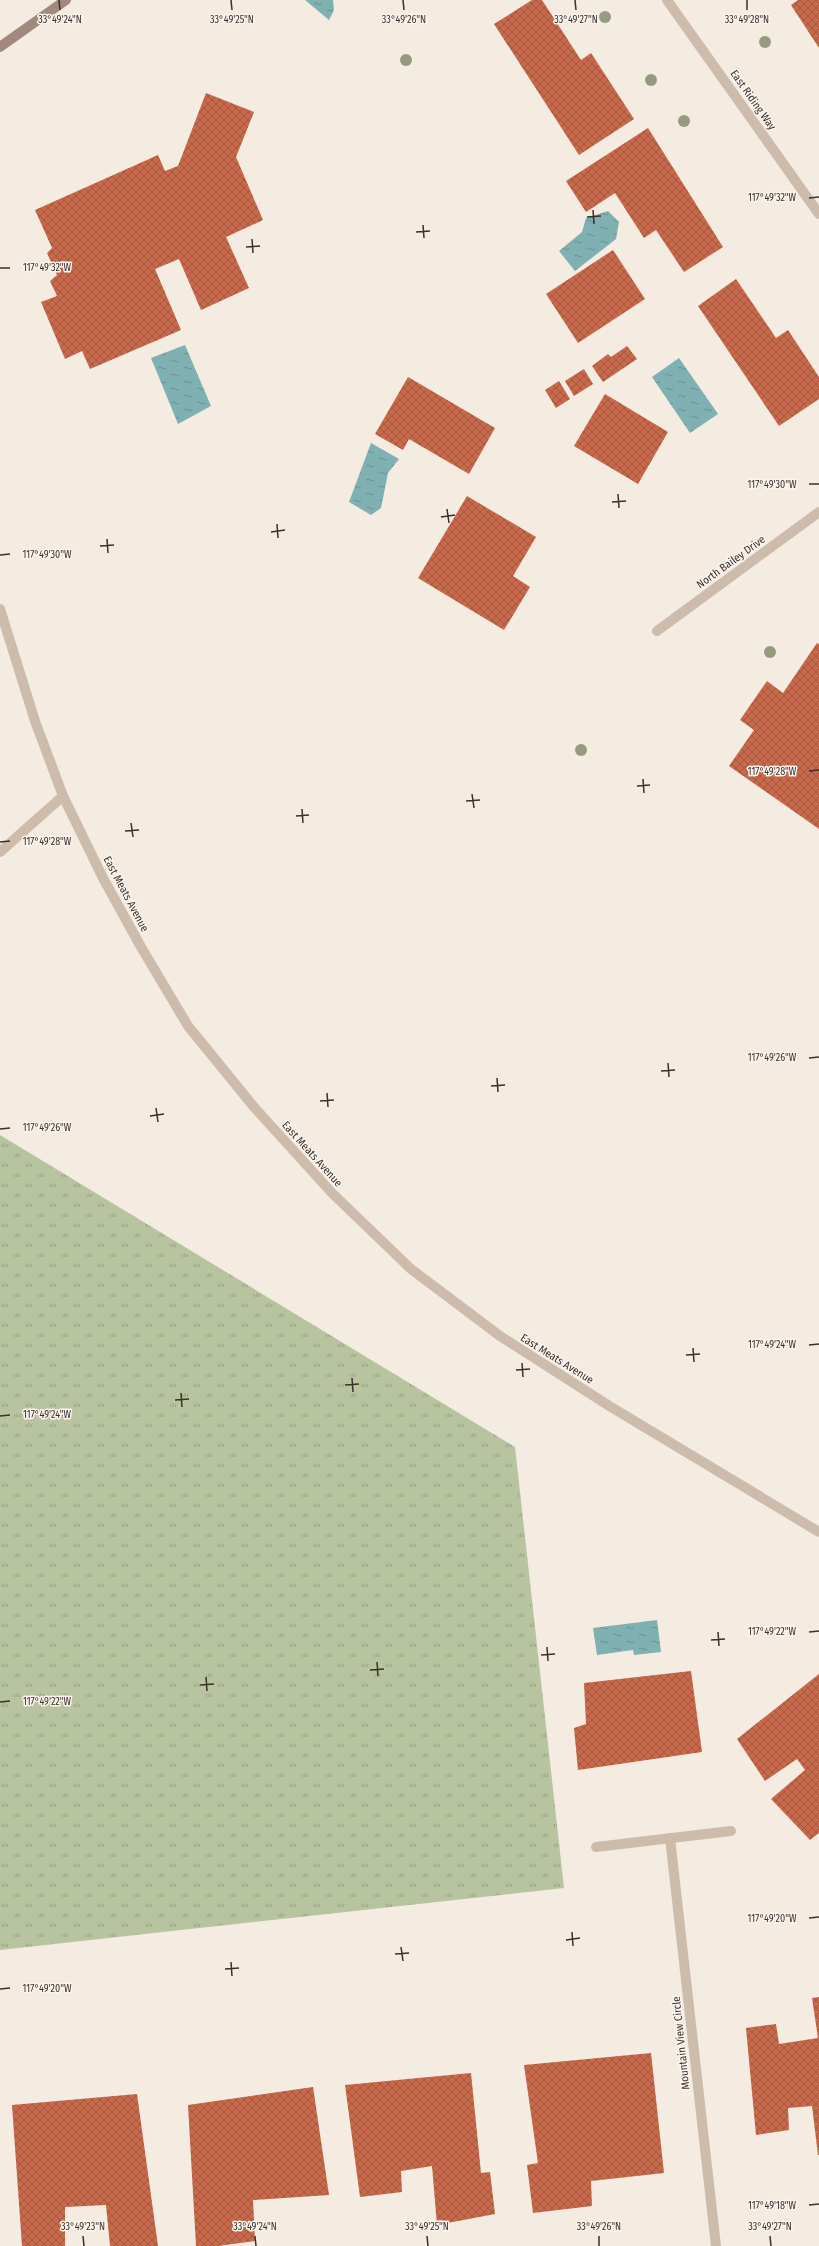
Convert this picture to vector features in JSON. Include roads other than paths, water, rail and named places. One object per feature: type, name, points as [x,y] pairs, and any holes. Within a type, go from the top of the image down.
[{"type":"main road","points":[[0,47],[66,0]]},
{"type":"street","name":"East Riding Way","points":[[667,0],[819,214]]},
{"type":"street","name":"North Bailey Drive","points":[[657,632],[819,512]]},
{"type":"street","name":"East Meats Avenue","points":[[0,609],[35,721],[63,796],[102,878],[188,1026],[254,1107],[337,1199],[411,1269],[500,1336],[612,1407],[819,1532]]},
{"type":"street","points":[[0,852],[63,796]]},
{"type":"street","points":[[596,1847],[731,1831]]},
{"type":"street","name":"Mountain View Circle","points":[[670,1838],[716,2246]]},
{"type":"water","points":[[305,0],[333,0],[334,10],[329,20]]},
{"type":"water","points":[[608,211],[619,222],[616,239],[575,271],[559,251],[582,232],[586,218]]},
{"type":"water","points":[[185,345],[211,406],[178,424],[151,358]]},
{"type":"water","points":[[679,358],[718,414],[690,433],[652,377]]},
{"type":"water","points":[[371,443],[399,459],[388,473],[381,508],[371,515],[349,502]]},
{"type":"water","points":[[657,1620],[661,1652],[634,1655],[633,1650],[597,1655],[593,1628]]}]
